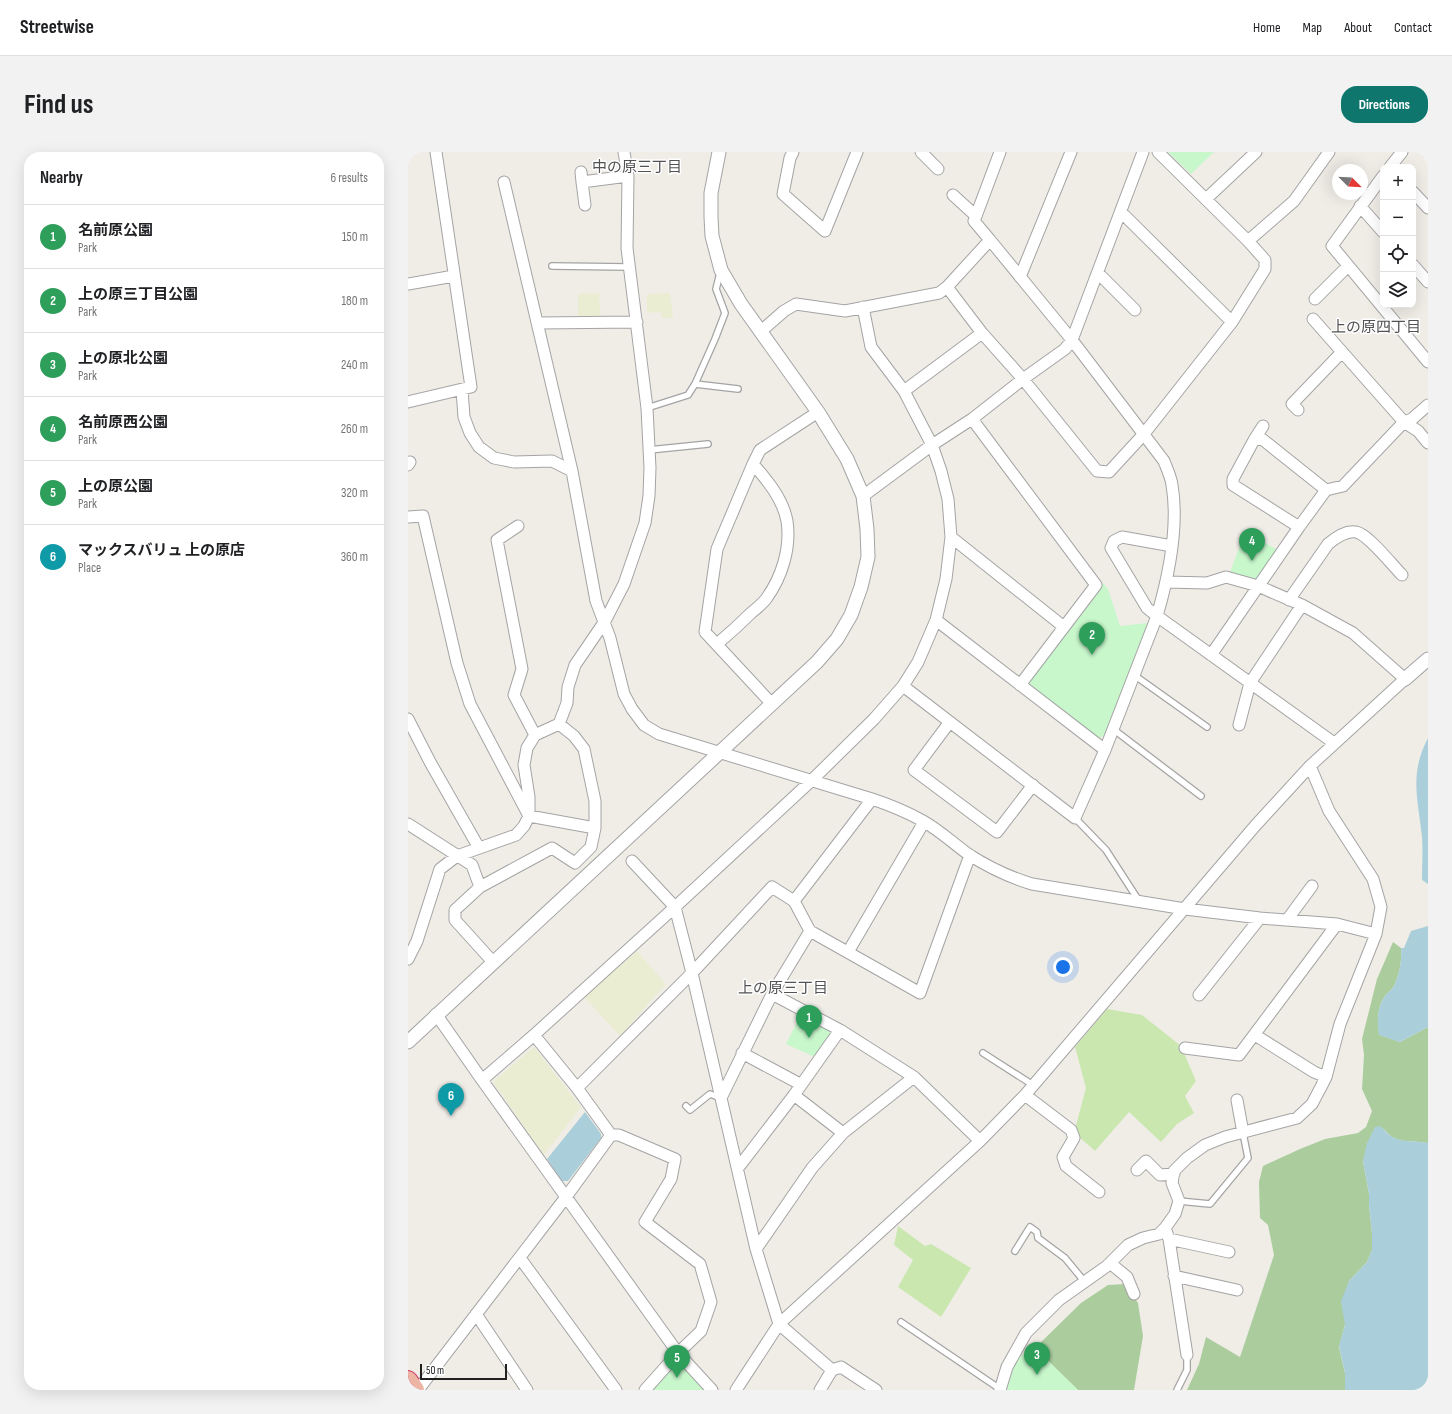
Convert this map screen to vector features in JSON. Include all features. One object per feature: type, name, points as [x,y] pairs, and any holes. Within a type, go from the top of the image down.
[{"type":"highway","points":[[408,1380],[415,1390]]},
{"type":"street","points":[[408,402],[471,387],[436,152]]},
{"type":"street","points":[[408,959],[417,941],[440,869],[457,856],[516,835],[524,826],[529,816],[529,797],[524,765],[527,748],[535,736],[559,724],[567,703],[568,687],[575,664],[605,621],[624,584],[644,523],[649,496],[647,408],[627,248],[628,176],[624,152]]},
{"type":"street","points":[[408,1042],[436,1014],[817,662],[837,639],[851,615],[861,586],[868,557],[867,529],[863,496],[847,459],[818,412],[740,304],[721,270],[712,236],[711,217],[711,193],[719,152]]},
{"type":"street","points":[[793,152],[790,158],[783,194],[825,231],[856,152]]},
{"type":"street","points":[[921,152],[938,168]]},
{"type":"street","points":[[903,686],[949,723],[1075,818],[1113,729],[1157,616],[1167,582],[1172,546],[1174,510],[1172,484],[1164,461],[1072,340],[974,221],[1000,152]]},
{"type":"street","points":[[1020,277],[1071,152]]},
{"type":"street","points":[[863,496],[932,445],[972,419],[1065,349],[1072,340],[1143,152]]},
{"type":"street","points":[[947,287],[982,333],[1023,380],[1097,471],[1109,472],[1143,434],[1232,322],[1265,269],[1265,260],[1248,241],[1158,152]]},
{"type":"street","points":[[1206,199],[1256,152]]},
{"type":"street","points":[[1248,241],[1294,201],[1329,152]]},
{"type":"street","points":[[1392,164],[1402,152]]},
{"type":"street","points":[[585,205],[581,177],[628,176]]},
{"type":"street","points":[[1380,180],[1332,246],[1428,362]]},
{"type":"street","points":[[504,182],[572,471],[596,601],[605,621],[624,694],[632,709],[644,725],[659,734],[872,799],[902,810],[924,822],[992,869],[1020,881],[1185,909],[1260,918],[1338,924],[1376,934]]},
{"type":"street","points":[[953,195],[976,216]]},
{"type":"street","points":[[1416,195],[1428,208]]},
{"type":"street","points":[[1360,206],[1380,229]]},
{"type":"street","points":[[1121,212],[1232,322]]},
{"type":"street","points":[[760,332],[784,311],[796,304],[845,310],[939,293],[947,287],[990,240]]},
{"type":"street","points":[[1316,299],[1348,266]]},
{"type":"street","points":[[1416,268],[1428,282]]},
{"type":"street","points":[[1098,273],[1135,310]]},
{"type":"street","points":[[408,284],[454,276]]},
{"type":"street","points":[[482,1080],[675,907],[874,720],[903,686],[918,662],[936,620],[946,579],[951,537],[948,499],[941,471],[932,445],[904,391],[871,347],[864,306]]},
{"type":"street","points":[[1312,319],[1404,422],[1418,431],[1428,443]]},
{"type":"street","points":[[537,323],[637,322]]},
{"type":"street","points":[[904,391],[982,333]]},
{"type":"street","points":[[1292,404],[1342,352]]},
{"type":"street","points":[[462,390],[464,417],[470,433],[479,447],[494,458],[514,462],[552,461],[572,471]]},
{"type":"street","points":[[1211,655],[1299,526],[1326,490],[1343,486],[1404,422],[1412,419],[1428,405]]},
{"type":"street","points":[[772,704],[705,632],[717,550],[760,450],[818,412]]},
{"type":"street","points":[[972,419],[1096,586],[1020,685]]},
{"type":"street","points":[[1262,426],[1233,479],[1233,485],[1299,526]]},
{"type":"street","points":[[1254,440],[1262,439],[1326,490]]},
{"type":"street","points":[[717,644],[766,600],[779,578],[785,557],[787,539],[786,521],[779,500],[772,487],[753,464]]},
{"type":"street","points":[[408,517],[422,516],[458,663],[470,704],[529,816]]},
{"type":"street","points":[[518,526],[497,540],[522,669],[514,695],[535,736]]},
{"type":"street","points":[[1289,600],[1328,544],[1334,539],[1345,534],[1355,532],[1364,535],[1402,575]]},
{"type":"street","points":[[951,537],[1064,627]]},
{"type":"street","points":[[1172,546],[1122,537],[1114,541],[1111,548],[1147,608],[1334,743]]},
{"type":"street","points":[[1167,582],[1206,583],[1226,577],[1258,586],[1302,605],[1353,633],[1405,680]]},
{"type":"street","points":[[1239,725],[1250,683],[1302,605]]},
{"type":"street","points":[[936,620],[1104,750]]},
{"type":"street","points":[[736,1390],[779,1324],[980,1141],[1034,1086],[1255,826],[1310,766],[1428,659]]},
{"type":"street","points":[[408,719],[430,762],[479,848]]},
{"type":"street","points":[[949,723],[914,770],[991,828],[997,832],[1032,785]]},
{"type":"street","points":[[493,962],[455,920],[455,910],[480,887],[552,848],[575,863],[592,847],[595,828],[595,801],[584,749],[574,736],[559,724]]},
{"type":"street","points":[[1187,1355],[1167,1234],[1179,1201],[1172,1183],[1174,1172],[1187,1158],[1205,1145],[1297,1118],[1312,1104],[1326,1077],[1340,1024],[1376,934],[1381,907],[1372,879],[1329,811],[1310,766]]},
{"type":"street","points":[[794,901],[872,799]]},
{"type":"street","points":[[529,816],[595,828]]},
{"type":"street","points":[[848,952],[924,822]]},
{"type":"street","points":[[410,829],[472,865],[480,887]]},
{"type":"street","points":[[577,1088],[692,973],[772,886],[794,901],[810,931],[920,993],[970,855]]},
{"type":"street","points":[[632,861],[675,907],[692,973],[756,1249],[779,1324],[832,1370]]},
{"type":"street","points":[[1287,920],[1312,886]]},
{"type":"street","points":[[1199,995],[1260,918]]},
{"type":"street","points":[[1185,1048],[1239,1055],[1338,924]]},
{"type":"street","points":[[721,1098],[772,994],[810,931]]},
{"type":"street","points":[[772,994],[840,1030],[914,1077],[980,1141]]},
{"type":"street","points":[[436,1014],[678,1353],[712,1390]]},
{"type":"street","points":[[738,1168],[794,1095],[800,1084],[840,1030]]},
{"type":"street","points":[[534,1035],[577,1088],[612,1135]]},
{"type":"street","points":[[1255,1035],[1314,1072],[1326,1077]]},
{"type":"street","points":[[742,1053],[800,1084]]},
{"type":"street","points":[[756,1249],[812,1168],[843,1133],[914,1077]]},
{"type":"street","points":[[794,1095],[843,1133]]},
{"type":"street","points":[[1025,1095],[1070,1130],[1074,1138],[1063,1157],[1066,1166],[1099,1192]]},
{"type":"street","points":[[1237,1100],[1243,1133]]},
{"type":"street","points":[[418,1390],[520,1258],[612,1135]]},
{"type":"street","points":[[612,1135],[619,1135],[675,1160],[671,1179],[645,1222],[700,1264],[711,1302],[701,1331],[678,1353],[645,1390]]},
{"type":"street","points":[[1137,1170],[1146,1161],[1160,1175],[1174,1174]]},
{"type":"street","points":[[1000,1390],[1007,1367],[1026,1333],[1059,1300],[1110,1263],[1128,1244],[1143,1238],[1159,1234],[1167,1234],[1229,1252]]},
{"type":"street","points":[[520,1258],[616,1390]]},
{"type":"street","points":[[1110,1263],[1127,1277],[1134,1294]]},
{"type":"street","points":[[1174,1276],[1237,1290]]},
{"type":"street","points":[[476,1314],[528,1390]]},
{"type":"street","points":[[820,1390],[832,1370],[841,1367],[876,1390]]},
{"type":"lane","points":[[552,266],[629,267]]},
{"type":"lane","points":[[647,408],[688,395],[695,384],[715,339],[724,313],[716,289],[721,270]]},
{"type":"lane","points":[[695,384],[738,390]]},
{"type":"lane","points":[[649,450],[708,444]]},
{"type":"lane","points":[[1134,675],[1207,727]]},
{"type":"lane","points":[[1113,729],[1201,796]]},
{"type":"lane","points":[[1075,818],[1106,850],[1139,902]]},
{"type":"lane","points":[[984,1053],[1034,1086]]},
{"type":"lane","points":[[686,1106],[690,1110],[710,1094],[721,1098]]},
{"type":"lane","points":[[1179,1201],[1210,1204],[1248,1158],[1243,1133]]},
{"type":"lane","points":[[1015,1251],[1030,1227],[1037,1232],[1038,1238],[1065,1258],[1084,1281]]},
{"type":"lane","points":[[901,1322],[1000,1390]]},
{"type":"lane","points":[[1177,1390],[1187,1370],[1187,1355]]},
{"type":"green space","points":[[1168,152],[1214,152],[1191,174]]},
{"type":"green space","points":[[599,293],[601,322],[578,322],[578,294]]},
{"type":"green space","points":[[670,293],[673,318],[662,318],[661,312],[647,313],[647,294]]},
{"type":"green space","points":[[1245,532],[1278,550],[1257,581],[1230,572]]},
{"type":"green space","points":[[1103,583],[1108,589],[1120,626],[1148,623],[1104,736],[1098,738],[1027,683]]},
{"type":"green space","points":[[1393,942],[1401,948],[1400,966],[1394,986],[1382,1000],[1380,1005],[1378,1015],[1379,1030],[1380,1035],[1400,1042],[1428,1027],[1428,1143],[1399,1140],[1393,1138],[1384,1129],[1363,1161],[1369,1194],[1372,1250],[1367,1262],[1349,1281],[1345,1325],[1339,1347],[1345,1373],[1345,1390],[1187,1390],[1199,1364],[1206,1337],[1240,1357],[1274,1255],[1268,1225],[1260,1218],[1259,1182],[1263,1166],[1325,1139],[1358,1133],[1366,1127],[1372,1111],[1362,1089],[1364,1055],[1362,1039],[1377,979]]},
{"type":"green space","points":[[637,951],[666,984],[620,1036],[584,997]]},
{"type":"green space","points":[[1107,1009],[1142,1015],[1181,1046],[1196,1081],[1185,1096],[1194,1113],[1177,1124],[1161,1142],[1129,1112],[1095,1151],[1078,1136],[1075,1129],[1086,1088],[1075,1047]]},
{"type":"green space","points":[[800,1016],[832,1032],[815,1057],[786,1044]]},
{"type":"green space","points":[[534,1047],[581,1107],[544,1155],[493,1082]]},
{"type":"green space","points":[[898,1226],[925,1246],[931,1244],[971,1268],[941,1317],[898,1287],[913,1260],[894,1245]]},
{"type":"green space","points":[[1125,1284],[1138,1303],[1143,1336],[1134,1390],[1078,1390],[1035,1348],[1081,1303],[1108,1285]]},
{"type":"green space","points":[[1022,1354],[1044,1357],[1078,1390],[1007,1390],[1015,1361]]},
{"type":"green space","points":[[674,1362],[682,1365],[705,1390],[650,1390]]},
{"type":"water","points":[[1428,738],[1428,884],[1422,880],[1422,837],[1416,787],[1418,763]]},
{"type":"water","points":[[1428,926],[1428,1027],[1400,1042],[1379,1035],[1378,1020],[1380,1005],[1397,980],[1400,966],[1401,948],[1404,948],[1411,931]]},
{"type":"water","points":[[585,1112],[601,1134],[601,1138],[568,1181],[562,1181],[547,1159]]},
{"type":"water","points":[[1380,1126],[1396,1139],[1428,1143],[1428,1390],[1345,1390],[1345,1373],[1339,1346],[1345,1325],[1341,1301],[1349,1281],[1367,1262],[1372,1250],[1369,1194],[1363,1161],[1367,1143],[1375,1127]]},
{"type":"place","name":"名前原西公園","points":[[1252,561]]},
{"type":"place","name":"上の原三丁目公園","points":[[1092,655]]},
{"type":"place","name":"名前原公園","points":[[809,1038]]},
{"type":"place","name":"マックスバリュ 上の原店","points":[[451,1116]]},
{"type":"place","name":"上の原北公園","points":[[1037,1375]]},
{"type":"place","name":"上の原公園","points":[[677,1378]]},
{"type":"district","name":"中の原三丁目","points":[[637,167]]},
{"type":"district","name":"上の原四丁目","points":[[1376,327]]},
{"type":"district","name":"上の原三丁目","points":[[783,988]]}]
